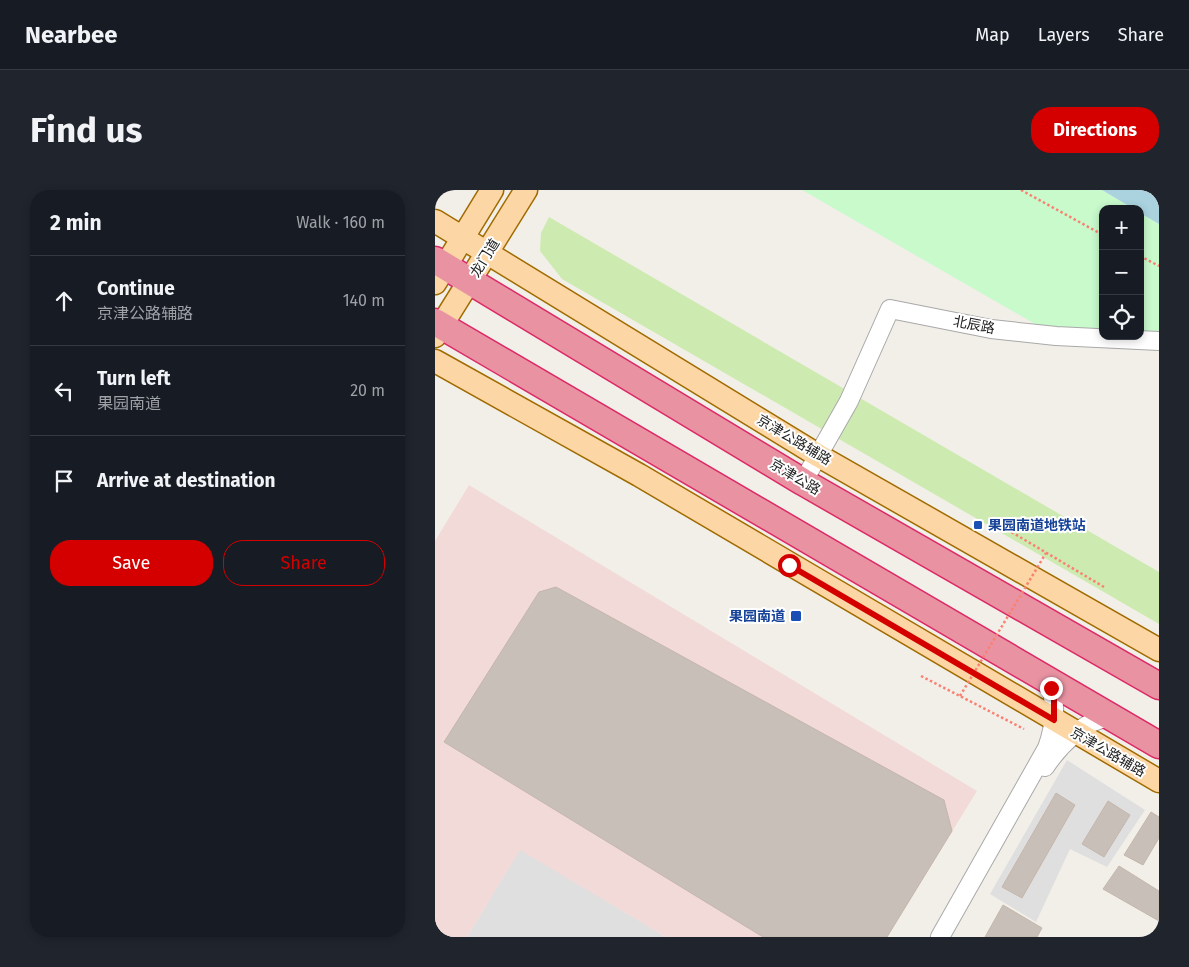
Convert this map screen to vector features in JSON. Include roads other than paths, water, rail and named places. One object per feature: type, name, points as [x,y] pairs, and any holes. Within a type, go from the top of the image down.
[{"type":"highway","name":"京津公路","points":[[439,270],[470,282],[803,482],[1159,686]]},
{"type":"highway","points":[[437,328],[1159,744]]},
{"type":"main road","name":"龙门道","points":[[439,270],[463,238],[492,190]]},
{"type":"main road","name":"龙门道","points":[[437,328],[470,282],[526,190]]},
{"type":"main road","name":"京津公路辅路","points":[[435,221],[819,456],[1159,650]]},
{"type":"main road","name":"京津公路辅路","points":[[435,361],[639,475],[1159,781]]},
{"type":"street","name":"北辰路","points":[[819,456],[849,401],[890,308],[991,329],[1056,336],[1159,341]]},
{"type":"street","points":[[803,482],[819,456]]},
{"type":"street","points":[[940,937],[1047,748],[1054,720],[1054,698],[1047,679]]},
{"type":"street","points":[[948,937],[1046,766],[1057,752],[1087,725],[1111,717]]},
{"type":"water","points":[[1102,190],[1159,190],[1159,224],[1144,215],[1144,205],[1127,205]]},
{"type":"place","name":"果园南道地铁站","points":[[978,525]]},
{"type":"place","name":"果园南道","points":[[796,616]]}]
